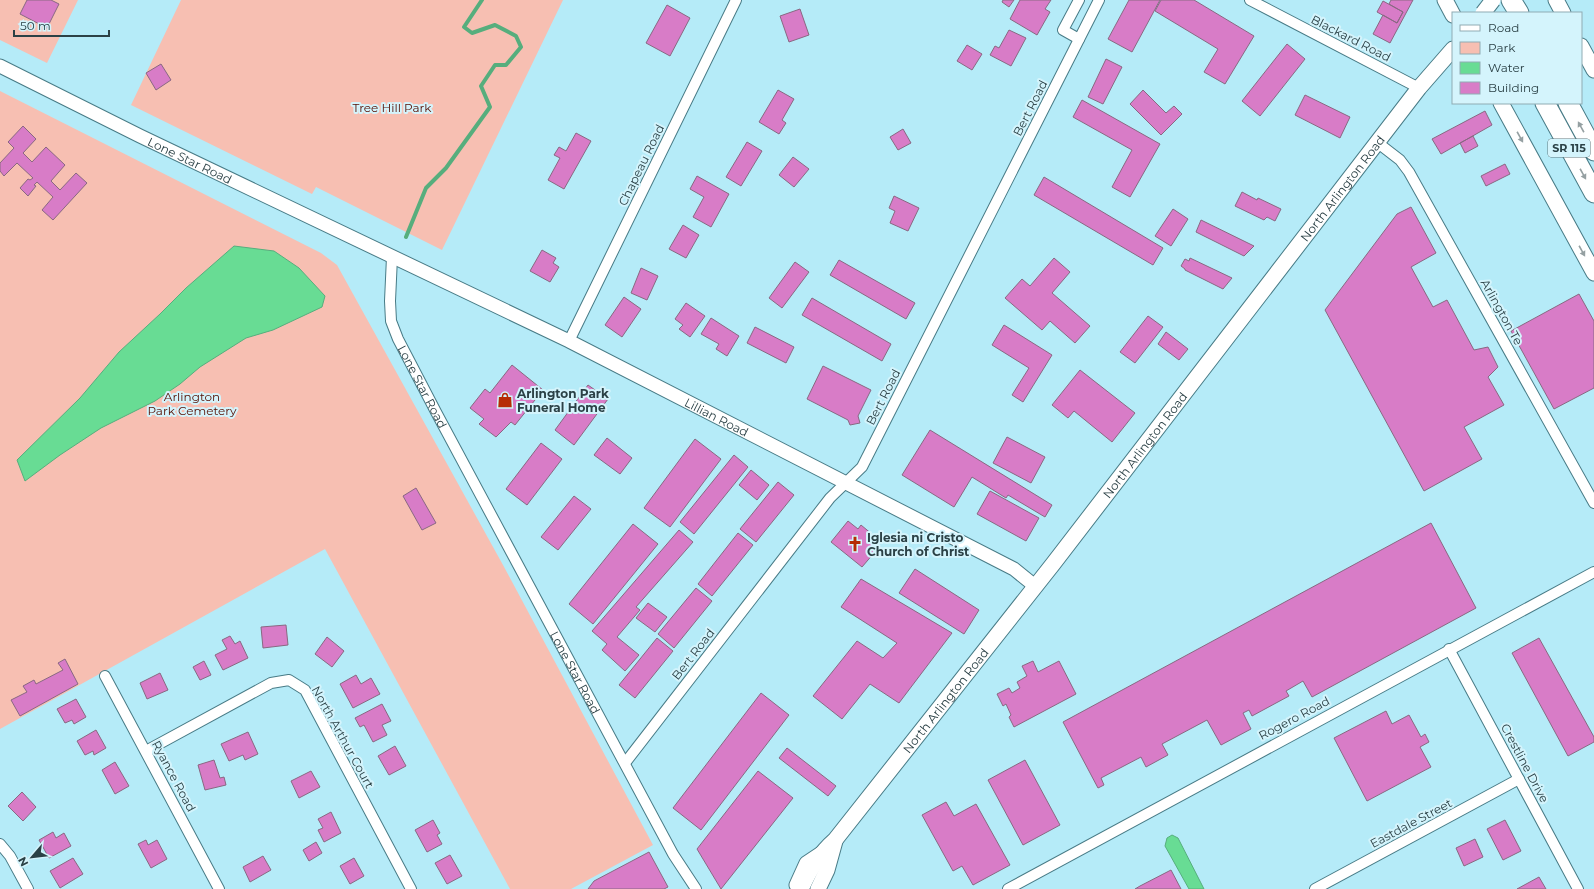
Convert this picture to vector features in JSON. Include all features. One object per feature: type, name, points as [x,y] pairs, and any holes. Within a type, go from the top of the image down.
[{"type":"highway","points":[[1488,0],[1495,12]]},
{"type":"highway","points":[[1511,0],[1517,12]]},
{"type":"highway","name":"SR 115","points":[[1546,104],[1594,194]]},
{"type":"highway","name":"SR 115","points":[[1569,104],[1594,151]]},
{"type":"main road","points":[[1445,0],[1452,13]]},
{"type":"main road","points":[[1484,12],[1493,0]]},
{"type":"main road","points":[[1556,0],[1562,12]]},
{"type":"main road","points":[[1582,48],[1594,70]]},
{"type":"main road","name":"North Arlington Road","points":[[801,889],[811,867],[821,853],[835,840],[1035,586],[1420,88],[1452,50]]},
{"type":"main road","points":[[1502,104],[1594,273]]},
{"type":"main road","name":"North Arlington Road","points":[[818,889],[827,870],[835,840]]},
{"type":"street","name":"Chapeau Road","points":[[569,341],[736,0]]},
{"type":"street","points":[[1078,0],[1064,30],[1079,39]]},
{"type":"street","name":"Bert Road","points":[[625,763],[830,498],[862,467],[1099,0]]},
{"type":"street","name":"Blackard Road","points":[[1250,0],[1420,88]]},
{"type":"street","name":"Lone Star Road","points":[[0,66],[140,136],[392,257],[390,301],[391,321],[398,339],[673,854],[696,889]]},
{"type":"street","name":"Arlington Te","points":[[1378,143],[1400,160],[1409,172],[1594,503]]},
{"type":"street","name":"Lillian Road","points":[[392,257],[569,341],[1014,569],[1035,586]]},
{"type":"street","name":"Rogero Road","points":[[1008,889],[1449,649],[1594,572]]},
{"type":"street","name":"Crestline Drive","points":[[1449,649],[1578,889]]},
{"type":"street","name":"Ryance Road","points":[[105,676],[219,889]]},
{"type":"street","name":"North Arthur Court","points":[[146,751],[271,683],[289,680],[305,690],[411,889]]},
{"type":"street","name":"Eastdale Street","points":[[1315,889],[1519,779]]},
{"type":"street","points":[[0,844],[10,856],[28,889]]},
{"type":"street","points":[[794,889],[806,863],[821,853]]},
{"type":"green space","points":[[0,0],[78,0],[47,63],[0,40]]},
{"type":"green space","name":"Tree Hill Park","points":[[181,0],[563,0],[442,250],[316,187],[312,194],[131,105]]},
{"type":"green space","name":"Arlington Park Cemetery","points":[[0,91],[321,253],[337,265],[503,565],[653,845],[571,889],[510,889],[325,549],[0,729]]},
{"type":"water","points":[[234,246],[274,251],[299,268],[325,296],[322,307],[273,330],[246,338],[200,367],[180,384],[155,401],[101,428],[60,455],[25,481],[17,460],[80,398],[119,352],[186,288]]},
{"type":"water","points":[[1172,835],[1178,838],[1204,889],[1189,889],[1165,846],[1167,838]]},
{"type":"building","points":[[27,0],[51,0],[59,4],[47,28],[20,14]]},
{"type":"building","points":[[1003,0],[1014,0],[1009,7],[1002,2]]},
{"type":"building","points":[[1020,0],[1051,0],[1045,9],[1050,12],[1037,35],[1010,19]]},
{"type":"building","points":[[1129,0],[1160,0],[1132,52],[1108,39]]},
{"type":"building","points":[[1161,0],[1194,0],[1254,36],[1225,84],[1204,72],[1218,49],[1155,11]]},
{"type":"building","points":[[1391,0],[1413,0],[1390,43],[1373,34],[1383,15],[1397,23],[1403,12],[1389,4]]},
{"type":"building","points":[[1383,1],[1403,12],[1397,23],[1377,12]]},
{"type":"building","points":[[667,5],[690,18],[670,56],[646,43]]},
{"type":"building","points":[[800,9],[809,35],[789,42],[780,16]]},
{"type":"building","points":[[1009,30],[1026,38],[1011,66],[990,55],[995,46],[999,48]]},
{"type":"building","points":[[1287,44],[1305,59],[1260,116],[1242,101]]},
{"type":"building","points":[[967,45],[982,54],[972,70],[957,61]]},
{"type":"building","points":[[1106,59],[1122,67],[1103,104],[1088,97]]},
{"type":"building","points":[[161,64],[171,80],[156,90],[146,73]]},
{"type":"building","points":[[778,90],[794,99],[782,120],[786,123],[779,134],[759,122]]},
{"type":"building","points":[[1143,90],[1166,113],[1174,106],[1182,114],[1161,135],[1130,104]]},
{"type":"building","points":[[1305,95],[1350,117],[1340,138],[1295,115]]},
{"type":"building","points":[[1082,100],[1160,144],[1130,197],[1112,187],[1132,150],[1073,117]]},
{"type":"building","points":[[1485,111],[1492,125],[1441,154],[1432,139]]},
{"type":"building","points":[[23,126],[36,139],[23,153],[32,162],[46,147],[65,165],[51,181],[60,190],[76,173],[87,183],[53,220],[42,210],[53,197],[37,182],[34,185],[36,186],[28,196],[20,188],[28,179],[30,180],[33,178],[17,163],[4,176],[0,171],[0,163],[14,148],[8,142]]},
{"type":"building","points":[[903,129],[911,143],[898,150],[890,137]]},
{"type":"building","points":[[576,133],[591,141],[564,189],[548,180],[560,158],[554,155],[559,147],[566,151]]},
{"type":"building","points":[[1473,136],[1478,146],[1465,153],[1460,143]]},
{"type":"building","points":[[747,142],[762,151],[741,186],[726,177]]},
{"type":"building","points":[[793,157],[809,169],[794,187],[779,175]]},
{"type":"building","points":[[1505,164],[1510,174],[1486,186],[1481,176]]},
{"type":"building","points":[[697,176],[729,194],[711,227],[693,217],[704,197],[690,189]]},
{"type":"building","points":[[1044,177],[1163,248],[1153,265],[1034,195]]},
{"type":"building","points":[[1242,192],[1257,200],[1258,198],[1281,209],[1275,221],[1267,217],[1264,220],[1235,206]]},
{"type":"building","points":[[894,196],[919,208],[908,231],[890,223],[895,211],[889,208]]},
{"type":"building","points":[[1411,207],[1436,253],[1411,267],[1433,307],[1447,300],[1474,350],[1488,347],[1498,367],[1488,377],[1504,405],[1464,427],[1482,459],[1424,491],[1325,310],[1397,214]]},
{"type":"building","points":[[1173,209],[1188,219],[1171,246],[1155,236]]},
{"type":"building","points":[[1201,220],[1254,246],[1244,256],[1196,232]]},
{"type":"building","points":[[683,225],[699,235],[686,258],[669,249]]},
{"type":"building","points":[[542,250],[556,258],[553,263],[559,267],[550,282],[530,271]]},
{"type":"building","points":[[1054,258],[1070,272],[1052,293],[1090,326],[1075,343],[1050,321],[1042,330],[1005,298],[1022,279],[1030,286]]},
{"type":"building","points":[[1190,258],[1232,278],[1223,289],[1185,270],[1181,266],[1185,259],[1189,261]]},
{"type":"building","points":[[839,260],[915,303],[906,319],[830,275]]},
{"type":"building","points":[[795,262],[809,272],[782,308],[769,298]]},
{"type":"building","points":[[641,268],[658,276],[647,300],[631,293]]},
{"type":"building","points":[[1579,294],[1594,321],[1594,388],[1554,409],[1511,331]]},
{"type":"building","points":[[624,297],[641,309],[622,337],[605,325]]},
{"type":"building","points":[[812,298],[891,344],[882,361],[802,315]]},
{"type":"building","points":[[686,303],[705,316],[690,337],[679,329],[683,325],[675,319]]},
{"type":"building","points":[[1148,316],[1163,327],[1135,363],[1120,352]]},
{"type":"building","points":[[711,318],[739,336],[727,356],[716,349],[719,344],[701,334]]},
{"type":"building","points":[[1004,325],[1052,355],[1023,402],[1012,395],[1029,368],[992,345]]},
{"type":"building","points":[[755,327],[794,347],[786,363],[747,343]]},
{"type":"building","points":[[1166,332],[1188,349],[1179,360],[1158,344]]},
{"type":"building","name":"Arlington Park Funeral Home","points":[[512,365],[543,390],[515,425],[511,422],[496,437],[479,424],[484,419],[470,408],[485,389],[490,393]]},
{"type":"building","points":[[823,366],[871,390],[858,416],[860,423],[850,425],[848,420],[807,399]]},
{"type":"building","points":[[1080,370],[1135,413],[1112,442],[1074,411],[1068,418],[1052,405]]},
{"type":"building","points":[[588,385],[608,399],[574,445],[555,430]]},
{"type":"building","points":[[930,430],[1052,505],[1045,517],[1008,495],[1006,498],[972,477],[954,507],[902,475]]},
{"type":"building","points":[[1007,437],[1045,457],[1031,483],[993,463]]},
{"type":"building","points":[[607,438],[632,458],[620,474],[594,455]]},
{"type":"building","points":[[695,439],[721,459],[670,527],[644,508]]},
{"type":"building","points":[[541,443],[562,459],[527,505],[506,489]]},
{"type":"building","points":[[734,455],[748,467],[694,534],[680,522]]},
{"type":"building","points":[[751,470],[769,485],[757,500],[739,485]]},
{"type":"building","points":[[778,482],[794,495],[756,542],[740,529]]},
{"type":"building","points":[[416,488],[436,523],[422,530],[403,496]]},
{"type":"building","points":[[990,491],[1039,518],[1026,541],[977,514]]},
{"type":"building","points":[[574,496],[591,509],[558,550],[541,537]]},
{"type":"building","name":"Iglesia ni Cristo Church of Christ","points":[[848,521],[858,529],[861,525],[873,535],[870,538],[880,546],[862,567],[831,542]]},
{"type":"building","points":[[1431,523],[1476,608],[1312,697],[1303,681],[1286,691],[1289,696],[1252,716],[1249,710],[1243,713],[1251,729],[1221,745],[1207,720],[1162,744],[1168,755],[1146,767],[1141,757],[1101,778],[1104,785],[1098,788],[1063,722]]},
{"type":"building","points":[[633,524],[658,544],[593,624],[569,604]]},
{"type":"building","points":[[679,530],[693,542],[636,607],[640,610],[617,637],[639,655],[625,671],[602,650],[607,644],[592,631]]},
{"type":"building","points":[[738,533],[753,545],[712,596],[698,584]]},
{"type":"building","points":[[915,569],[979,610],[964,634],[899,593]]},
{"type":"building","points":[[861,579],[952,633],[899,703],[870,684],[842,719],[813,696],[857,641],[883,658],[897,643],[841,607]]},
{"type":"building","points":[[696,588],[712,601],[674,648],[658,634]]},
{"type":"building","points":[[648,603],[667,617],[655,632],[636,618]]},
{"type":"building","points":[[286,625],[288,645],[263,648],[261,627]]},
{"type":"building","points":[[230,636],[235,644],[240,641],[248,658],[223,670],[215,655],[227,649],[222,640]]},
{"type":"building","points":[[327,637],[344,651],[332,667],[315,654]]},
{"type":"building","points":[[657,638],[673,651],[635,698],[619,685]]},
{"type":"building","points":[[1539,638],[1594,737],[1594,742],[1568,756],[1512,653]]},
{"type":"building","points":[[65,659],[78,684],[20,716],[11,700],[27,692],[23,686],[34,680],[36,684],[63,670],[58,663]]},
{"type":"building","points":[[204,661],[211,675],[200,680],[193,667]]},
{"type":"building","points":[[1033,661],[1038,672],[1059,661],[1076,694],[1014,727],[1009,717],[1011,715],[1006,704],[1003,706],[997,694],[1009,688],[1012,693],[1020,688],[1017,682],[1027,676],[1022,666]]},
{"type":"building","points":[[160,673],[168,690],[147,699],[140,683]]},
{"type":"building","points":[[356,675],[361,684],[371,678],[380,694],[353,708],[340,684]]},
{"type":"building","points":[[761,693],[789,715],[701,830],[673,808]]},
{"type":"building","points":[[76,699],[86,717],[74,724],[72,720],[65,723],[57,709]]},
{"type":"building","points":[[382,704],[391,721],[382,725],[387,735],[373,742],[364,725],[360,727],[355,718]]},
{"type":"building","points":[[1386,711],[1392,724],[1409,715],[1421,737],[1425,734],[1429,742],[1420,747],[1431,767],[1367,801],[1334,738]]},
{"type":"building","points":[[96,730],[106,748],[94,755],[93,751],[85,755],[77,741]]},
{"type":"building","points":[[248,732],[258,754],[245,760],[243,755],[229,761],[221,744]]},
{"type":"building","points":[[395,746],[406,766],[389,775],[378,756]]},
{"type":"building","points":[[787,748],[836,786],[828,796],[779,758]]},
{"type":"building","points":[[214,760],[220,778],[224,777],[226,785],[205,790],[198,765]]},
{"type":"building","points":[[1025,760],[1060,825],[1023,845],[988,780]]},
{"type":"building","points":[[115,762],[129,786],[115,794],[102,770]]},
{"type":"building","points":[[311,771],[320,787],[299,798],[291,781]]},
{"type":"building","points":[[758,771],[793,798],[721,889],[697,849]]},
{"type":"building","points":[[22,792],[36,807],[23,821],[8,806]]},
{"type":"building","points":[[946,802],[954,816],[976,804],[1010,865],[973,885],[962,866],[953,871],[922,815]]},
{"type":"building","points":[[331,812],[341,833],[324,842],[318,830],[323,828],[318,819]]},
{"type":"building","points":[[433,820],[440,833],[437,835],[442,844],[427,852],[415,830]]},
{"type":"building","points":[[1505,820],[1521,851],[1503,860],[1487,829]]},
{"type":"building","points":[[53,832],[56,838],[64,833],[71,846],[49,858],[39,840]]},
{"type":"building","points":[[1475,839],[1483,857],[1464,866],[1456,848]]},
{"type":"building","points":[[146,840],[148,845],[157,840],[167,859],[151,868],[138,844]]},
{"type":"building","points":[[316,842],[322,853],[309,861],[303,850]]},
{"type":"building","points":[[649,852],[668,887],[664,889],[588,889],[594,881]]},
{"type":"building","points":[[450,855],[462,876],[447,884],[435,863]]},
{"type":"building","points":[[263,856],[271,870],[250,882],[243,867]]},
{"type":"building","points":[[73,858],[83,874],[60,888],[50,871]]},
{"type":"building","points":[[354,858],[364,876],[350,884],[340,866]]},
{"type":"building","points":[[1171,870],[1181,889],[1135,889],[1140,886]]},
{"type":"building","points":[[1539,877],[1546,889],[1517,889]]},
{"type":"waterway","points":[[406,237],[426,188],[446,168],[490,107],[481,86],[495,65],[506,65],[521,47],[516,36],[495,25],[472,33],[464,27],[482,0]]},
{"type":"place","name":"Arlington Park Funeral Home","points":[[505,400]]},
{"type":"place","name":"Iglesia ni Cristo Church of Christ","points":[[855,544]]}]
